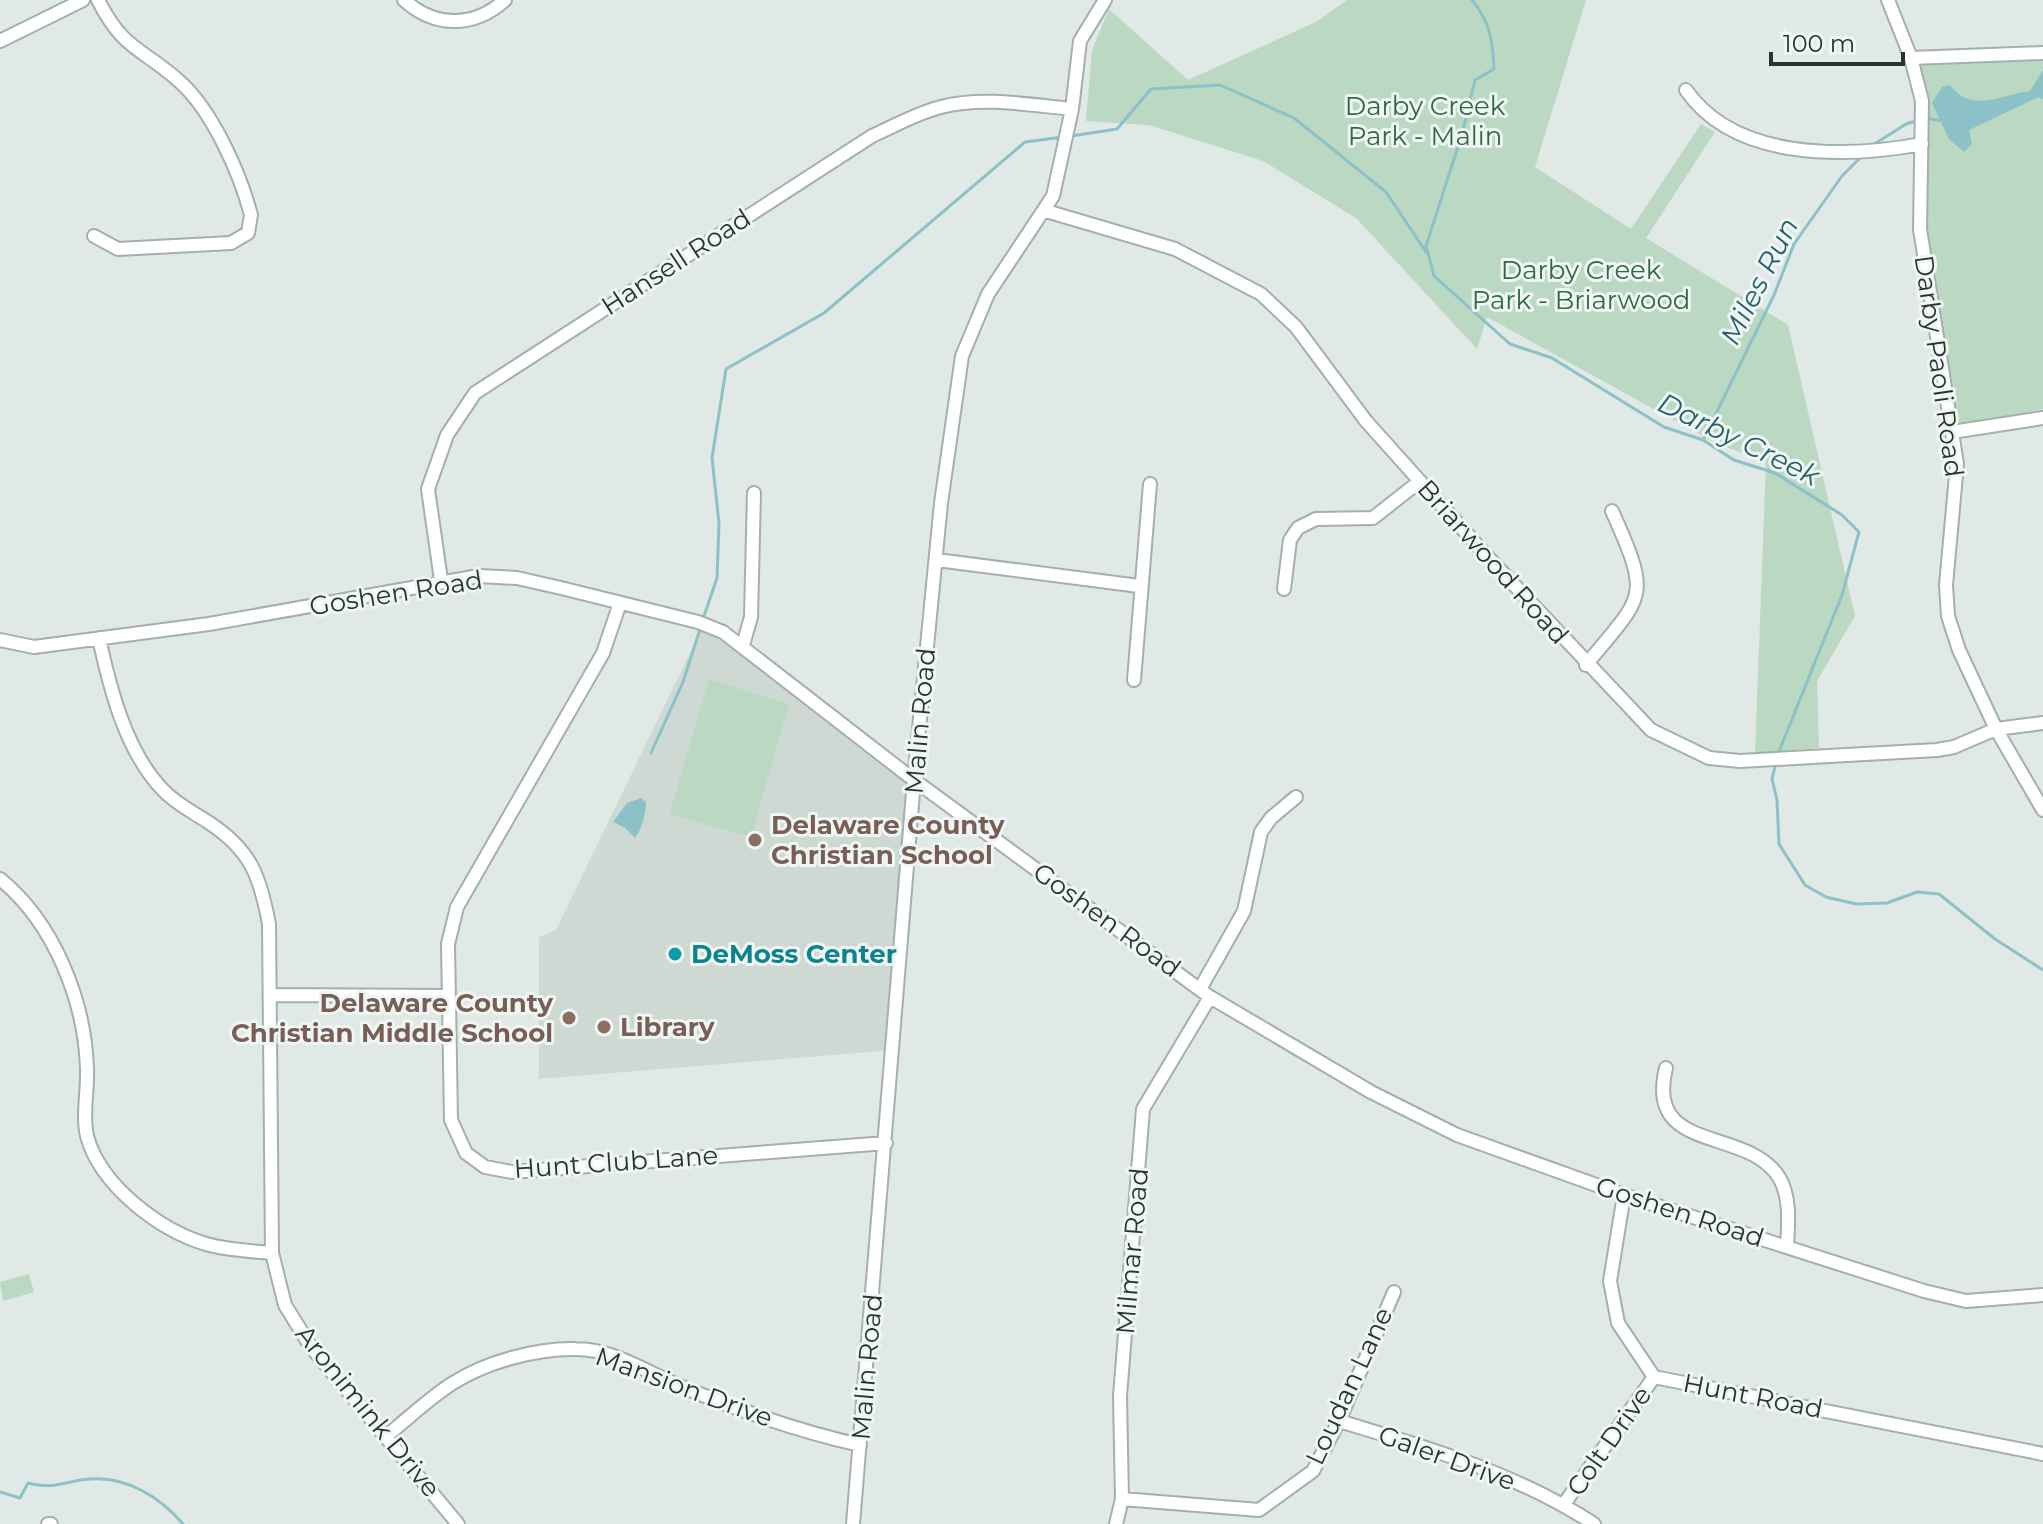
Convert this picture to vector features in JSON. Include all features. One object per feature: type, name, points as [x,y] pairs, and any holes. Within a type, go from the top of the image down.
[{"type":"street","points":[[0,41],[83,0]]},
{"type":"street","points":[[94,236],[118,249],[231,243],[248,233],[251,215],[201,104],[170,74],[125,42],[98,0]]},
{"type":"street","points":[[404,0],[422,14],[450,22],[482,16],[505,0]]},
{"type":"street","name":"Malin Road","points":[[853,1524],[914,780],[941,503],[962,356],[988,294],[1046,211],[1058,177],[1072,109],[1080,41],[1105,0]]},
{"type":"street","name":"Darby Paoli Road","points":[[1888,0],[1911,58],[1922,101],[1920,229],[1952,432],[1957,483],[1946,585],[1948,616],[1959,650],[1996,729],[2043,810]]},
{"type":"street","points":[[1911,58],[2043,53]]},
{"type":"street","points":[[1686,90],[1695,103],[1716,118],[1749,138],[1774,147],[1805,151],[1889,150],[1922,144]]},
{"type":"street","name":"Hansell Road","points":[[441,580],[428,489],[447,435],[475,393],[872,136],[934,109],[956,104],[987,102],[1072,109]]},
{"type":"street","name":"Briarwood Road","points":[[1046,211],[1175,249],[1261,294],[1296,327],[1366,421],[1586,665],[1651,730],[1680,746],[1709,758],[1793,761],[1937,750],[1954,747],[1996,729],[2043,723]]},
{"type":"street","points":[[1952,432],[2043,418]]},
{"type":"street","points":[[1284,589],[1290,540],[1298,528],[1316,519],[1373,518],[1420,481]]},
{"type":"street","points":[[1134,680],[1139,586],[1150,484]]},
{"type":"street","points":[[743,645],[751,617],[754,493]]},
{"type":"street","points":[[1586,665],[1620,629],[1632,611],[1638,592],[1637,572],[1612,511]]},
{"type":"street","points":[[937,560],[1139,586]]},
{"type":"street","name":"Goshen Road","points":[[0,640],[34,647],[314,607],[441,580],[479,576],[517,578],[701,623],[743,645],[914,780],[1205,993],[1371,1092],[1457,1135],[1624,1195],[1948,1298],[1966,1301],[2043,1295]]},
{"type":"street","name":"Hunt Club Lane","points":[[620,603],[603,653],[457,907],[448,944],[451,1120],[454,1133],[466,1153],[485,1167],[512,1172],[886,1143]]},
{"type":"street","name":"Aronimink Drive","points":[[99,638],[106,671],[139,762],[164,792],[233,841],[260,878],[269,924],[272,1253],[285,1305],[311,1347],[458,1524]]},
{"type":"street","name":"Milmar Road","points":[[1116,1524],[1122,1499],[1120,1396],[1143,1109],[1205,993],[1244,911],[1261,832],[1271,818],[1296,797]]},
{"type":"street","points":[[0,879],[49,936],[71,982],[83,1027],[87,1068],[86,1133],[94,1157],[116,1185],[171,1229],[203,1243],[272,1253]]},
{"type":"street","points":[[270,995],[449,996]]},
{"type":"street","points":[[1666,1068],[1660,1092],[1669,1115],[1684,1129],[1763,1158],[1781,1180],[1788,1206],[1787,1247]]},
{"type":"street","name":"Hunt Road","points":[[1624,1195],[1610,1281],[1618,1323],[1654,1377],[2043,1454]]},
{"type":"street","name":"Loudan Lane","points":[[1122,1499],[1259,1510],[1313,1471],[1339,1421],[1394,1292]]},
{"type":"street","name":"Mansion Drive","points":[[386,1436],[453,1383],[477,1371],[502,1361],[577,1348],[620,1358],[684,1388],[821,1437],[860,1445]]},
{"type":"street","name":"Colt Drive","points":[[1564,1504],[1654,1377]]},
{"type":"street","name":"Galer Drive","points":[[1339,1421],[1473,1462],[1564,1504],[1594,1524]]},
{"type":"shaded area","name":"Delaware County Christian School","points":[[704,624],[914,780],[894,1050],[539,1079],[539,937],[556,930]]},
{"type":"green space","points":[[1347,0],[1586,0],[1535,167],[1631,229],[1701,124],[1715,132],[1646,238],[1788,325],[1855,616],[1817,681],[1819,748],[1755,754],[1766,461],[1717,444],[1487,317],[1477,349],[1356,218],[1263,161],[1149,125],[1086,121],[1092,50],[1109,9],[1188,80],[1316,22]]},
{"type":"green space","points":[[2043,53],[2043,409],[1952,432],[1924,260],[1922,144],[1911,58]]},
{"type":"green space","points":[[709,679],[789,704],[751,837],[670,812]]},
{"type":"green space","points":[[29,1274],[34,1292],[3,1301],[0,1282]]},
{"type":"water","points":[[2043,70],[2043,99],[2039,97],[1969,130],[1972,144],[1964,152],[1949,139],[1932,103],[1942,87],[1950,85],[1968,99],[1987,100],[2030,91]]},
{"type":"water","points":[[641,798],[646,802],[645,811],[635,838],[613,822],[627,803]]},
{"type":"waterway","name":"Darby Creek","points":[[1472,0],[1489,32],[1494,69],[1475,80],[1462,134],[1426,246],[1434,276],[1510,344],[1552,358],[1664,427],[1703,440],[1734,460],[1775,473],[1842,515],[1859,532],[1842,595],[1778,754]]},
{"type":"waterway","points":[[1071,136],[1117,129],[1151,89],[1220,85],[1294,118],[1386,192],[1426,252]]},
{"type":"waterway","name":"Miles Run","points":[[1926,118],[1942,121]]},
{"type":"waterway","name":"Miles Run","points":[[1873,145],[1906,124],[1919,120]]},
{"type":"waterway","points":[[703,619],[717,578],[719,523],[712,458],[726,369],[824,313],[1025,142],[1063,137]]},
{"type":"waterway","name":"Miles Run","points":[[1703,440],[1774,295],[1794,244],[1842,176],[1862,156]]},
{"type":"waterway","points":[[651,753],[683,682],[701,626]]},
{"type":"waterway","name":"Darby Creek","points":[[1776,762],[1772,779],[1777,800],[1779,844],[1805,885],[1826,897],[1856,904],[1887,903],[1917,892],[1939,894],[1995,939],[2043,970]]},
{"type":"waterway","points":[[0,1492],[20,1498],[28,1483],[46,1486],[90,1479],[116,1481],[153,1497],[183,1524]]},
{"type":"place","name":"Delaware County Christian School","points":[[755,840]]},
{"type":"place","name":"DeMoss Center","points":[[675,954]]},
{"type":"place","name":"Delaware County Christian Middle School","points":[[569,1018]]},
{"type":"place","name":"Library","points":[[604,1027]]},
{"type":"park label","name":"Darby Creek Park - Malin","points":[[1425,121]]},
{"type":"park label","name":"Darby Creek Park - Briarwood","points":[[1581,285]]}]
